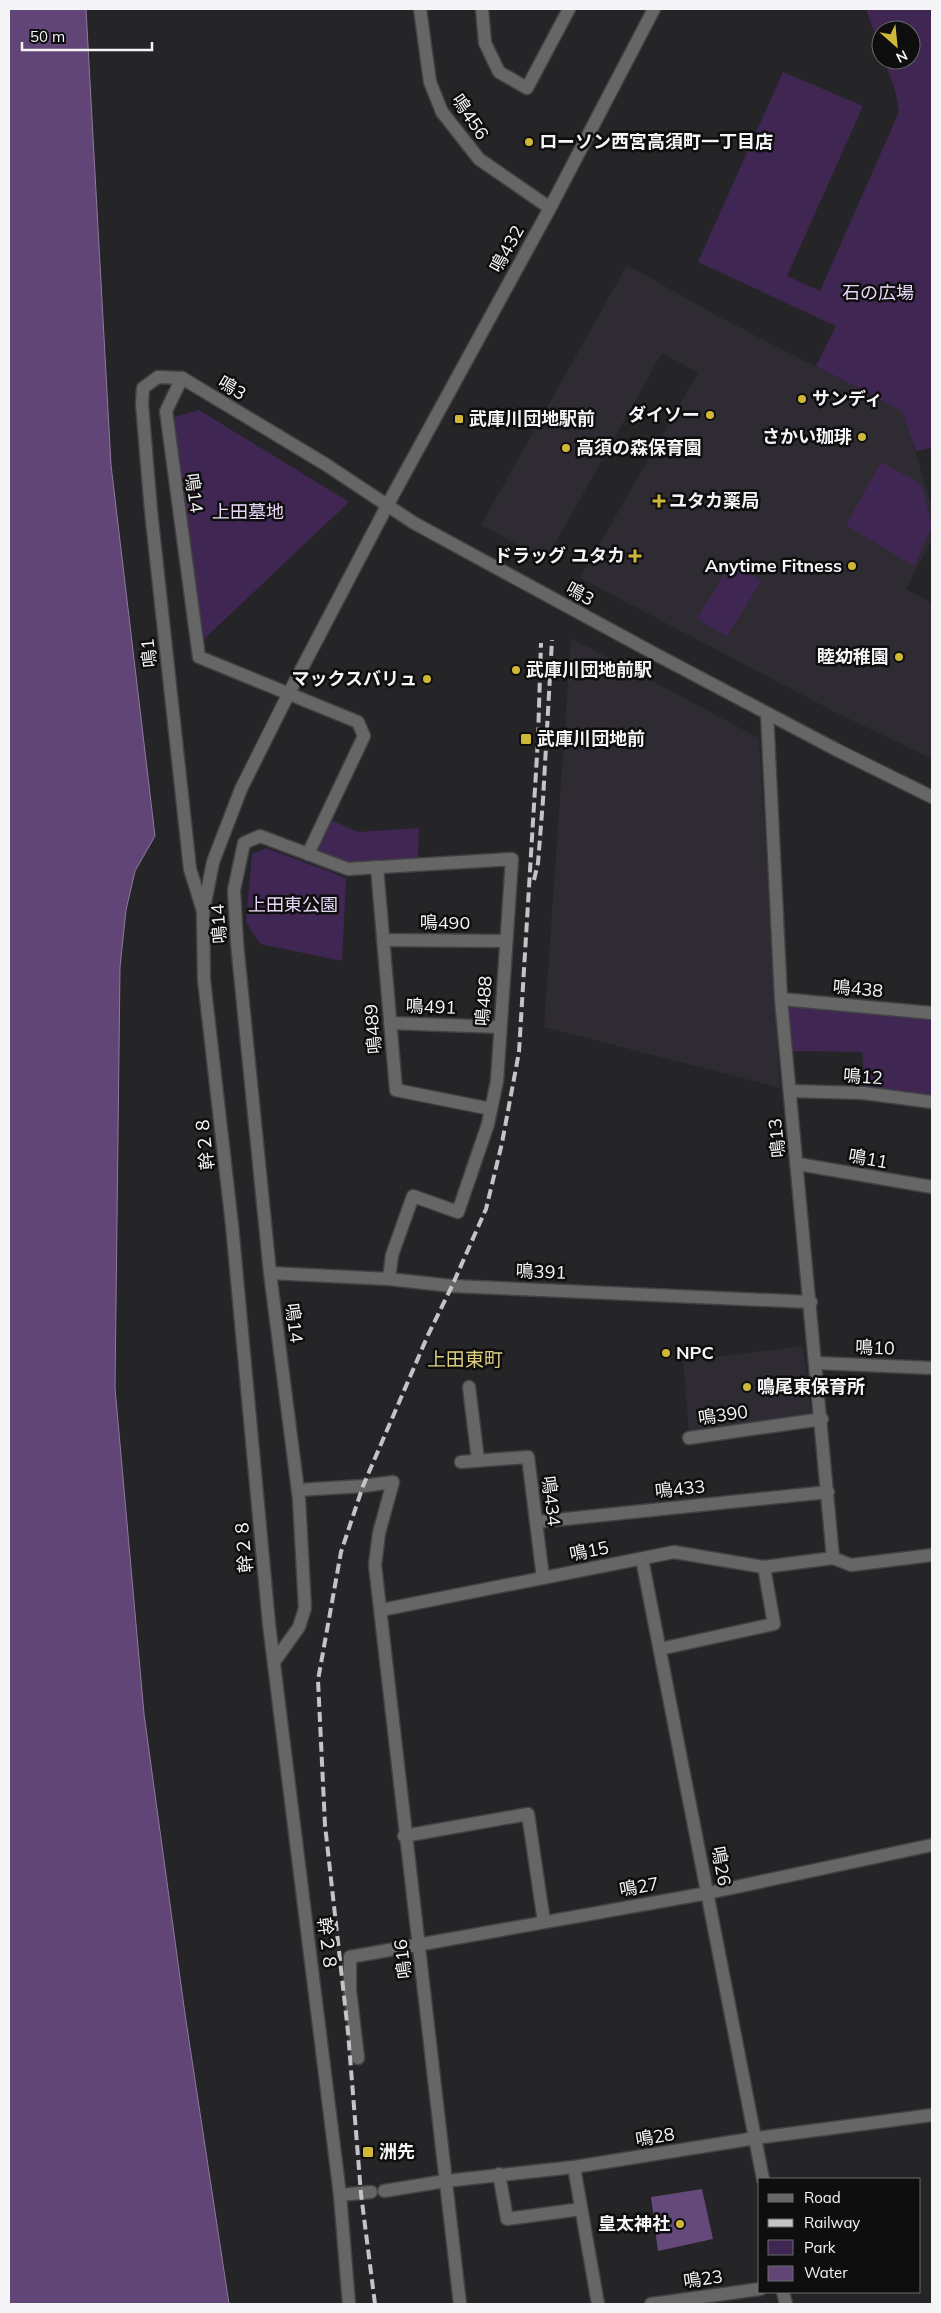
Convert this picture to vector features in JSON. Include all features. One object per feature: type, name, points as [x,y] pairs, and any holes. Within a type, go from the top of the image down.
[{"type":"street","name":"鳴456","points":[[420,9],[430,82],[442,112],[478,159],[550,208]]},
{"type":"street","points":[[482,9],[485,43],[499,72],[527,88],[569,9]]},
{"type":"street","name":"鳴432","points":[[289,693],[388,504],[550,208],[654,9]]},
{"type":"street","name":"鳴1","points":[[182,378],[158,377],[143,388],[142,404],[151,511],[190,869],[203,913]]},
{"type":"street","name":"鳴3","points":[[182,378],[388,504],[414,523],[767,713],[932,797]]},
{"type":"street","name":"鳴14","points":[[182,378],[166,411],[199,657],[358,722],[364,736],[308,854],[260,836],[244,843],[234,890],[250,1079],[270,1273],[298,1490],[305,1608],[299,1627],[274,1662]]},
{"type":"street","name":"幹２８","points":[[289,693],[241,789],[213,862],[203,913],[204,980],[232,1225],[274,1662],[340,2195],[349,2304]]},
{"type":"street","name":"鳴13","points":[[767,713],[782,999],[817,1363],[833,1558]]},
{"type":"street","name":"鳴488","points":[[308,854],[348,869],[512,859],[497,1081],[491,1109],[458,1212],[413,1196],[392,1255],[389,1280]]},
{"type":"street","name":"鳴489","points":[[377,867],[396,1090],[491,1109]]},
{"type":"street","name":"鳴490","points":[[384,940],[506,941]]},
{"type":"street","name":"鳴438","points":[[782,999],[932,1013]]},
{"type":"street","name":"鳴491","points":[[390,1023],[500,1027]]},
{"type":"street","name":"鳴12","points":[[791,1091],[863,1092],[932,1102]]},
{"type":"street","name":"鳴11","points":[[798,1164],[932,1187]]},
{"type":"street","name":"鳴391","points":[[270,1273],[452,1286],[811,1302]]},
{"type":"street","name":"鳴10","points":[[817,1363],[932,1368]]},
{"type":"street","points":[[461,1462],[478,1460],[469,1387]]},
{"type":"street","name":"鳴390","points":[[689,1438],[822,1419]]},
{"type":"street","name":"鳴434","points":[[478,1460],[528,1457],[544,1578]]},
{"type":"street","points":[[298,1490],[393,1482],[379,1533],[375,1565],[381,1610]]},
{"type":"street","name":"鳴433","points":[[536,1522],[828,1492]]},
{"type":"street","name":"鳴15","points":[[381,1610],[674,1552],[764,1567],[833,1558],[851,1565],[932,1555]]},
{"type":"street","name":"鳴26","points":[[642,1559],[763,2178]]},
{"type":"street","points":[[660,1649],[774,1624],[764,1567]]},
{"type":"street","name":"鳴16","points":[[381,1610],[404,1836],[419,1945],[460,2304]]},
{"type":"street","points":[[404,1836],[528,1814],[544,1922]]},
{"type":"street","name":"鳴27","points":[[358,2058],[350,1990],[350,1957],[708,1893],[932,1845]]},
{"type":"street","name":"鳴28","points":[[340,2195],[378,2192],[499,2174],[574,2168],[756,2138],[932,2115]]},
{"type":"street","points":[[574,2168],[598,2304]]},
{"type":"street","points":[[499,2174],[507,2219],[582,2209]]},
{"type":"street","name":"鳴23","points":[[651,2304],[758,2289]]},
{"type":"shaded area","points":[[627,265],[727,321],[903,411],[932,507],[932,539],[906,589],[932,603],[932,759],[835,712],[580,578],[698,373],[662,353],[546,560],[481,525]]},
{"type":"shaded area","points":[[571,638],[759,738],[780,1088],[544,1027]]},
{"type":"shaded area","name":"鳴尾東保育所","points":[[803,1346],[811,1414],[689,1432],[683,1361]]},
{"type":"shaded area","points":[[702,2189],[713,2239],[658,2251],[651,2197]]},
{"type":"green space","name":"石の広場","points":[[866,9],[932,9],[932,448],[916,451],[902,411],[816,366],[836,326],[698,262],[783,72],[863,106],[787,276],[820,291],[899,112],[895,90],[888,70],[921,70],[921,20],[871,20],[871,23]]},
{"type":"green space","name":"上田墓地","points":[[199,410],[349,502],[203,640],[172,418]]},
{"type":"green space","points":[[881,462],[921,484],[932,526],[914,566],[846,525]]},
{"type":"green space","points":[[731,563],[761,581],[727,636],[697,619]]},
{"type":"green space","points":[[331,820],[358,832],[419,828],[418,858],[347,864],[317,851]]},
{"type":"green space","name":"上田東公園","points":[[266,848],[346,878],[342,961],[260,944],[246,922],[252,854]]},
{"type":"green space","points":[[787,1005],[932,1019],[932,1097],[865,1087],[862,1052],[792,1051]]},
{"type":"water","points":[[9,9],[86,9],[111,465],[155,836],[135,871],[126,910],[120,967],[115,1388],[144,1714],[185,2014],[229,2304],[9,2304]]},
{"type":"railway","points":[[534,880],[538,863],[543,800],[552,640]]},
{"type":"railway","points":[[375,2304],[361,2194],[348,2032],[325,1825],[318,1680],[341,1552],[363,1486],[428,1335],[486,1209],[502,1143],[519,1052],[538,739],[541,643]]},
{"type":"place","name":"ローソン西宮高須町一丁目店","points":[[529,142]]},
{"type":"place","name":"サンディ","points":[[802,399]]},
{"type":"place","name":"ダイソー","points":[[710,415]]},
{"type":"place","name":"武庫川団地駅前","points":[[459,419]]},
{"type":"place","name":"さかい珈琲","points":[[862,437]]},
{"type":"place","name":"高須の森保育園","points":[[566,448]]},
{"type":"place","name":"ユタカ薬局","points":[[659,501]]},
{"type":"place","name":"ドラッグ ユタカ","points":[[635,556]]},
{"type":"place","name":"Anytime Fitness","points":[[852,566]]},
{"type":"place","name":"睦幼稚園","points":[[899,657]]},
{"type":"place","name":"武庫川団地前駅","points":[[516,670]]},
{"type":"place","name":"マックスバリュ","points":[[427,679]]},
{"type":"place","name":"武庫川団地前","points":[[526,739]]},
{"type":"place","name":"NPC","points":[[666,1353]]},
{"type":"place","name":"鳴尾東保育所","points":[[747,1387]]},
{"type":"place","name":"洲先","points":[[368,2152]]},
{"type":"place","name":"皇太神社","points":[[680,2224]]},
{"type":"district","name":"上田東町","points":[[465,1359]]}]
